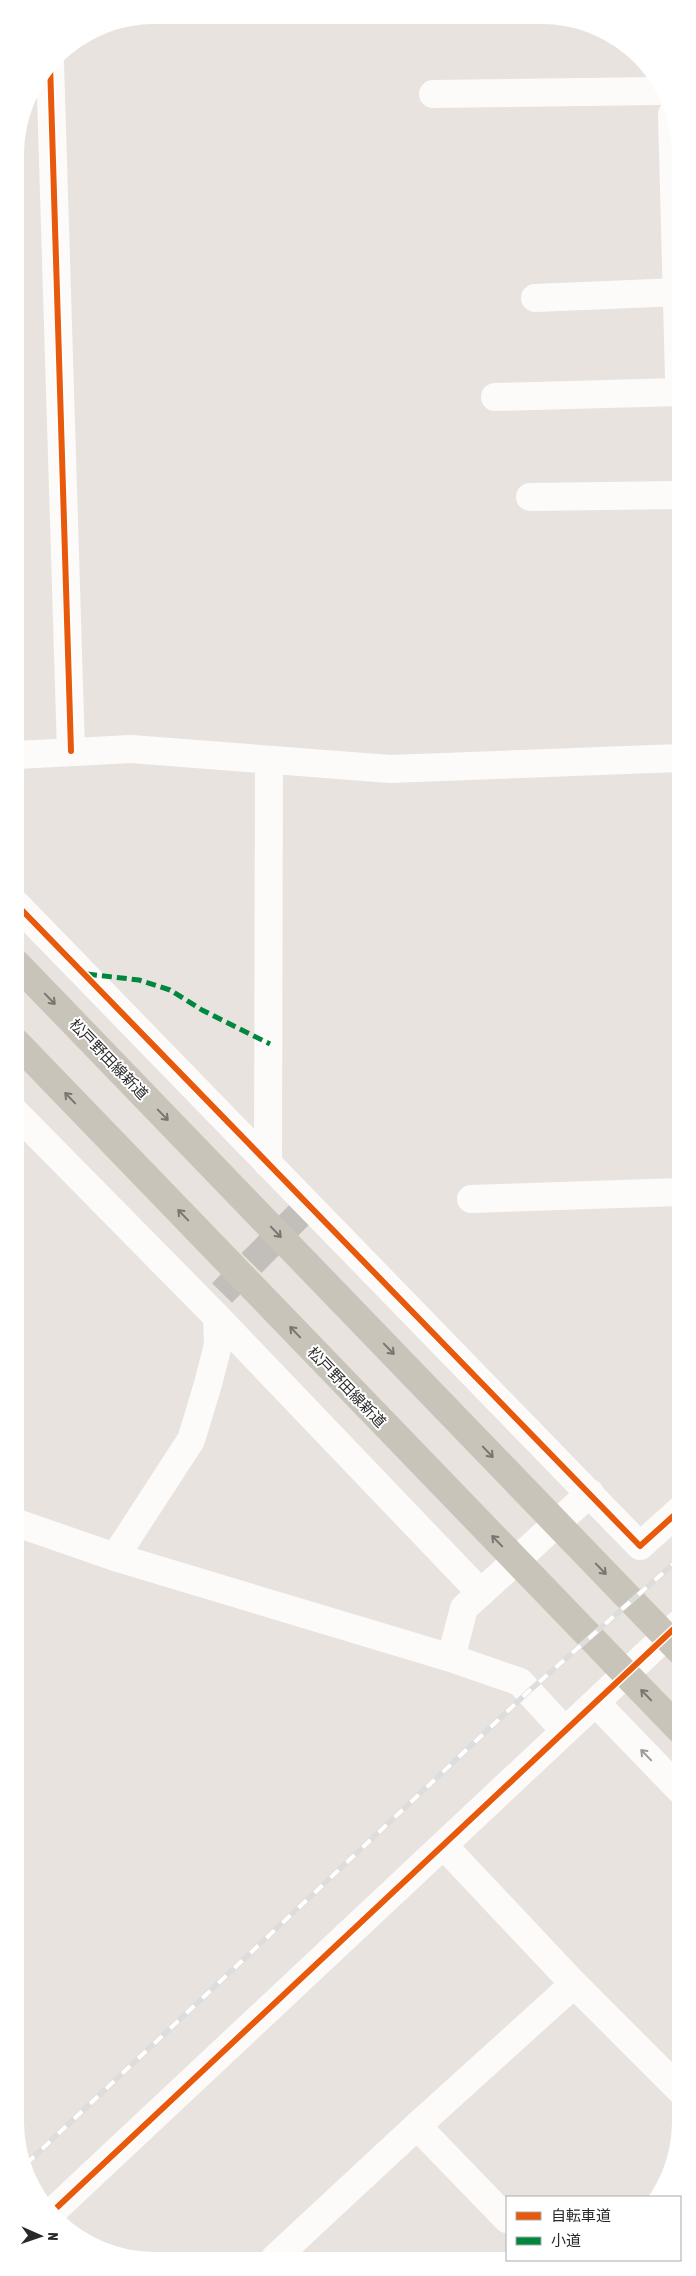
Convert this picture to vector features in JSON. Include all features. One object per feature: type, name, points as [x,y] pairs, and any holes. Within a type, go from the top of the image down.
[{"type":"main road","name":"松戸野田線新道","points":[[24,972],[672,1643]]},
{"type":"main road","name":"松戸野田線新道","points":[[24,1050],[672,1722]]},
{"type":"street","points":[[50,75],[71,751]]},
{"type":"street","points":[[433,94],[656,91]]},
{"type":"street","points":[[535,298],[672,292]]},
{"type":"street","points":[[495,396],[672,392]]},
{"type":"street","points":[[530,496],[672,495]]},
{"type":"street","points":[[24,754],[132,749],[390,769],[672,758]]},
{"type":"street","points":[[268,1164],[269,760]]},
{"type":"street","points":[[24,912],[268,1164],[303,1210],[590,1493],[640,1546],[672,1517]]},
{"type":"street","points":[[24,1121],[215,1306],[481,1593]]},
{"type":"street","points":[[471,1199],[672,1192]]},
{"type":"street","points":[[115,1557],[191,1440],[218,1345],[215,1306]]},
{"type":"street","points":[[451,1658],[464,1608],[590,1493]]},
{"type":"street","points":[[24,1525],[115,1557],[451,1658],[520,1682],[565,1731]]},
{"type":"street","points":[[56,2207],[672,1632]]},
{"type":"street","points":[[596,1703],[672,1782]]},
{"type":"street","points":[[444,1846],[574,1984],[672,2082]]},
{"type":"street","points":[[281,2252],[574,1984]]},
{"type":"street","points":[[417,2126],[506,2218]]},
{"type":"tunnel","points":[[222,1293],[299,1215]]},
{"type":"railway","points":[[30,2160],[529,1691],[672,1565]]},
{"type":"marked path","points":[[87,974],[139,980],[170,990],[202,1010],[270,1044]]},
{"type":"cycle path","points":[[50,75],[71,751]]},
{"type":"cycle path","points":[[24,912],[640,1546],[672,1517]]},
{"type":"cycle path","points":[[56,2208],[672,1631]]}]
